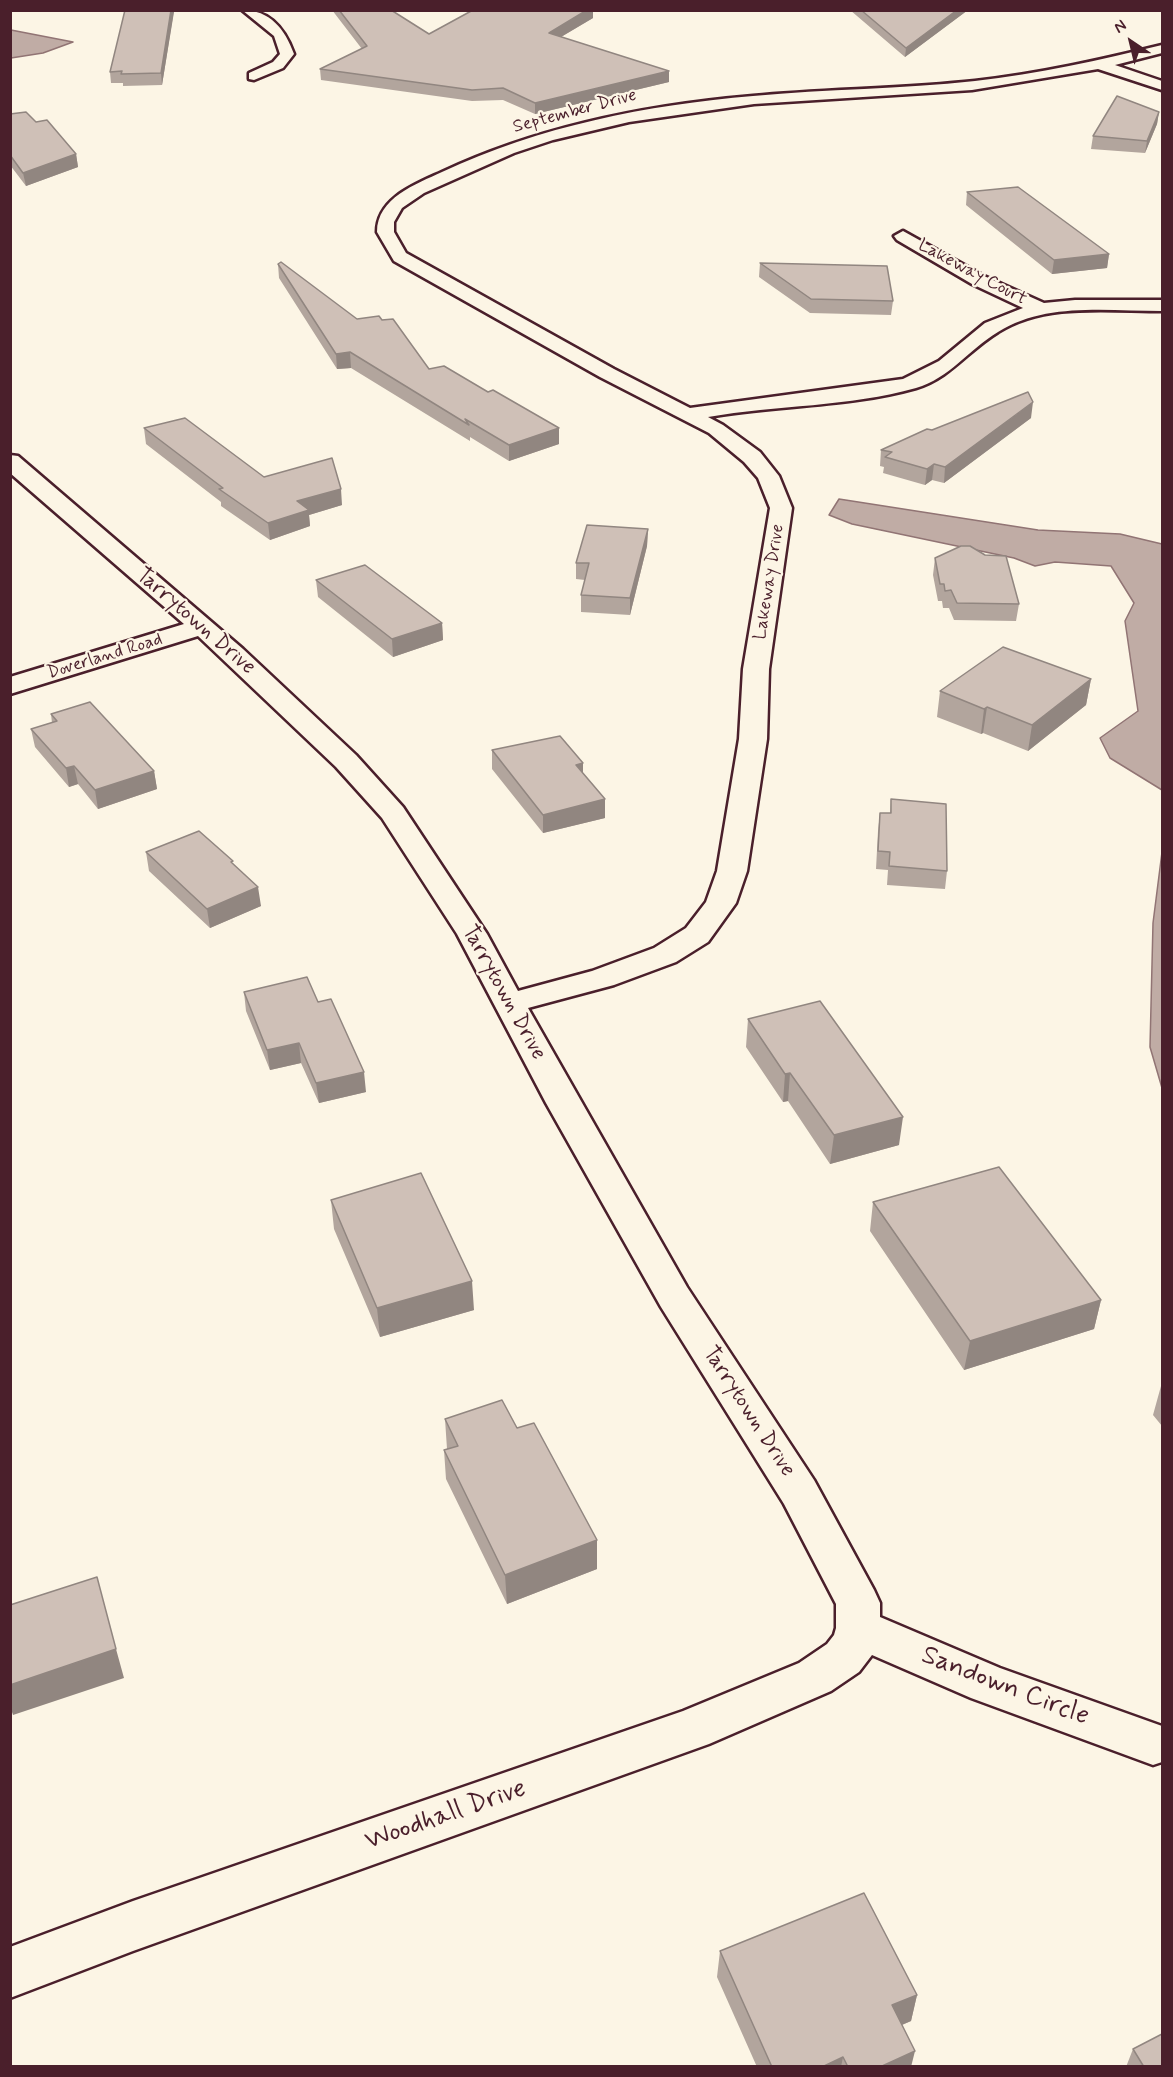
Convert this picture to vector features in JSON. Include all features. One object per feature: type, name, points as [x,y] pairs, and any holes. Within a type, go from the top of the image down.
[{"type":"street","points":[[248,10],[280,34],[287,54],[278,65],[254,76]]},
{"type":"street","name":"September Drive","points":[[689,414],[607,373],[400,258],[385,240],[383,227],[388,213],[417,190],[460,168],[542,139],[615,120],[726,102],[964,86],[1101,64],[1162,49]]},
{"type":"street","points":[[1101,64],[1162,86]]},
{"type":"street","name":"Lakeway Court","points":[[903,236],[978,280],[1042,310]]},
{"type":"street","points":[[689,414],[762,402],[849,395],[912,383],[947,366],[994,326],[1042,310],[1066,306],[1162,305]]},
{"type":"street","name":"Lakeway Drive","points":[[510,1004],[603,978],[665,955],[696,935],[722,903],[732,872],[753,739],[756,669],[781,508],[768,476],[752,457],[716,429],[689,414]]},
{"type":"street","name":"Tarrytown Drive","points":[[10,461],[234,654],[346,760],[393,813],[472,934],[562,1103],[674,1296],[799,1492],[858,1603],[858,1628]]},
{"type":"street","name":"Doverland Road","points":[[10,686],[200,627]]},
{"type":"street","name":"Sandown Circle","points":[[858,1628],[987,1684],[1154,1744]]},
{"type":"street","name":"Woodhall Drive","points":[[10,1973],[133,1926],[693,1729],[815,1677],[843,1658],[855,1643],[858,1628]]},
{"type":"shaded area","points":[[11,30],[73,42],[43,53],[11,58]]},
{"type":"shaded area","points":[[839,499],[1038,530],[1120,534],[1162,544],[1162,790],[1110,758],[1100,738],[1138,711],[1125,621],[1134,603],[1111,566],[1055,562],[1035,566],[1014,558],[852,524],[829,515]]},
{"type":"shaded area","points":[[1162,852],[1162,1088],[1150,1047],[1153,923]]},
{"type":"building","points":[[125,10],[171,10],[161,73],[110,72]]},
{"type":"building","points":[[339,10],[391,10],[429,34],[473,10],[587,10],[549,33],[669,71],[535,103],[503,88],[472,90],[320,69],[367,46]]},
{"type":"building","points":[[861,10],[957,10],[906,48]]},
{"type":"building","points":[[1117,96],[1159,112],[1147,141],[1093,136]]},
{"type":"building","points":[[26,112],[36,122],[47,120],[76,154],[23,173],[10,155],[10,114]]},
{"type":"building","points":[[1018,187],[1109,254],[1054,260],[967,192]]},
{"type":"building","points":[[281,262],[357,319],[379,316],[382,320],[393,319],[429,369],[444,366],[488,392],[493,390],[559,428],[509,445],[465,419],[469,425],[350,352],[336,354],[278,264]]},
{"type":"building","points":[[760,263],[887,266],[893,301],[811,299]]},
{"type":"building","points":[[1028,392],[1033,402],[945,467],[934,464],[927,469],[885,457],[892,452],[881,450],[927,429],[932,430]]},
{"type":"building","points":[[185,418],[264,477],[332,458],[341,489],[297,501],[309,510],[268,523],[219,489],[223,488],[144,428]]},
{"type":"building","points":[[587,525],[648,529],[630,598],[581,595],[589,563],[576,563]]},
{"type":"building","points":[[961,546],[970,546],[985,555],[1006,556],[1019,604],[957,603],[951,590],[945,591],[944,584],[940,584],[935,558]]},
{"type":"building","points":[[365,565],[442,623],[392,639],[316,580]]},
{"type":"building","points":[[1003,647],[1091,679],[1032,725],[940,691]]},
{"type":"building","points":[[90,702],[154,771],[95,790],[74,766],[66,768],[31,729],[57,721],[51,714]]},
{"type":"building","points":[[560,736],[583,763],[576,765],[605,799],[543,815],[492,750]]},
{"type":"building","points":[[891,799],[946,804],[947,871],[889,866],[890,852],[878,851],[880,813],[891,813]]},
{"type":"building","points":[[199,831],[258,887],[207,909],[146,852]]},
{"type":"building","points":[[307,977],[318,1002],[331,999],[364,1072],[316,1083],[299,1043],[267,1050],[244,992]]},
{"type":"building","points":[[820,1001],[903,1117],[834,1135],[790,1073],[785,1074],[748,1019]]},
{"type":"building","points":[[999,1167],[1101,1300],[970,1341],[873,1202]]},
{"type":"building","points":[[421,1173],[472,1281],[377,1308],[331,1200]]},
{"type":"building","points":[[502,1400],[517,1428],[534,1423],[597,1540],[505,1575],[444,1450],[458,1446],[445,1419]]},
{"type":"building","points":[[97,1577],[116,1649],[10,1685],[10,1605]]},
{"type":"building","points":[[864,1893],[917,1995],[892,2005],[915,2051],[880,2067],[848,2067],[843,2057],[822,2067],[772,2067],[720,1951]]},
{"type":"building","points":[[1162,2034],[1162,2067],[1144,2067],[1133,2049]]}]
